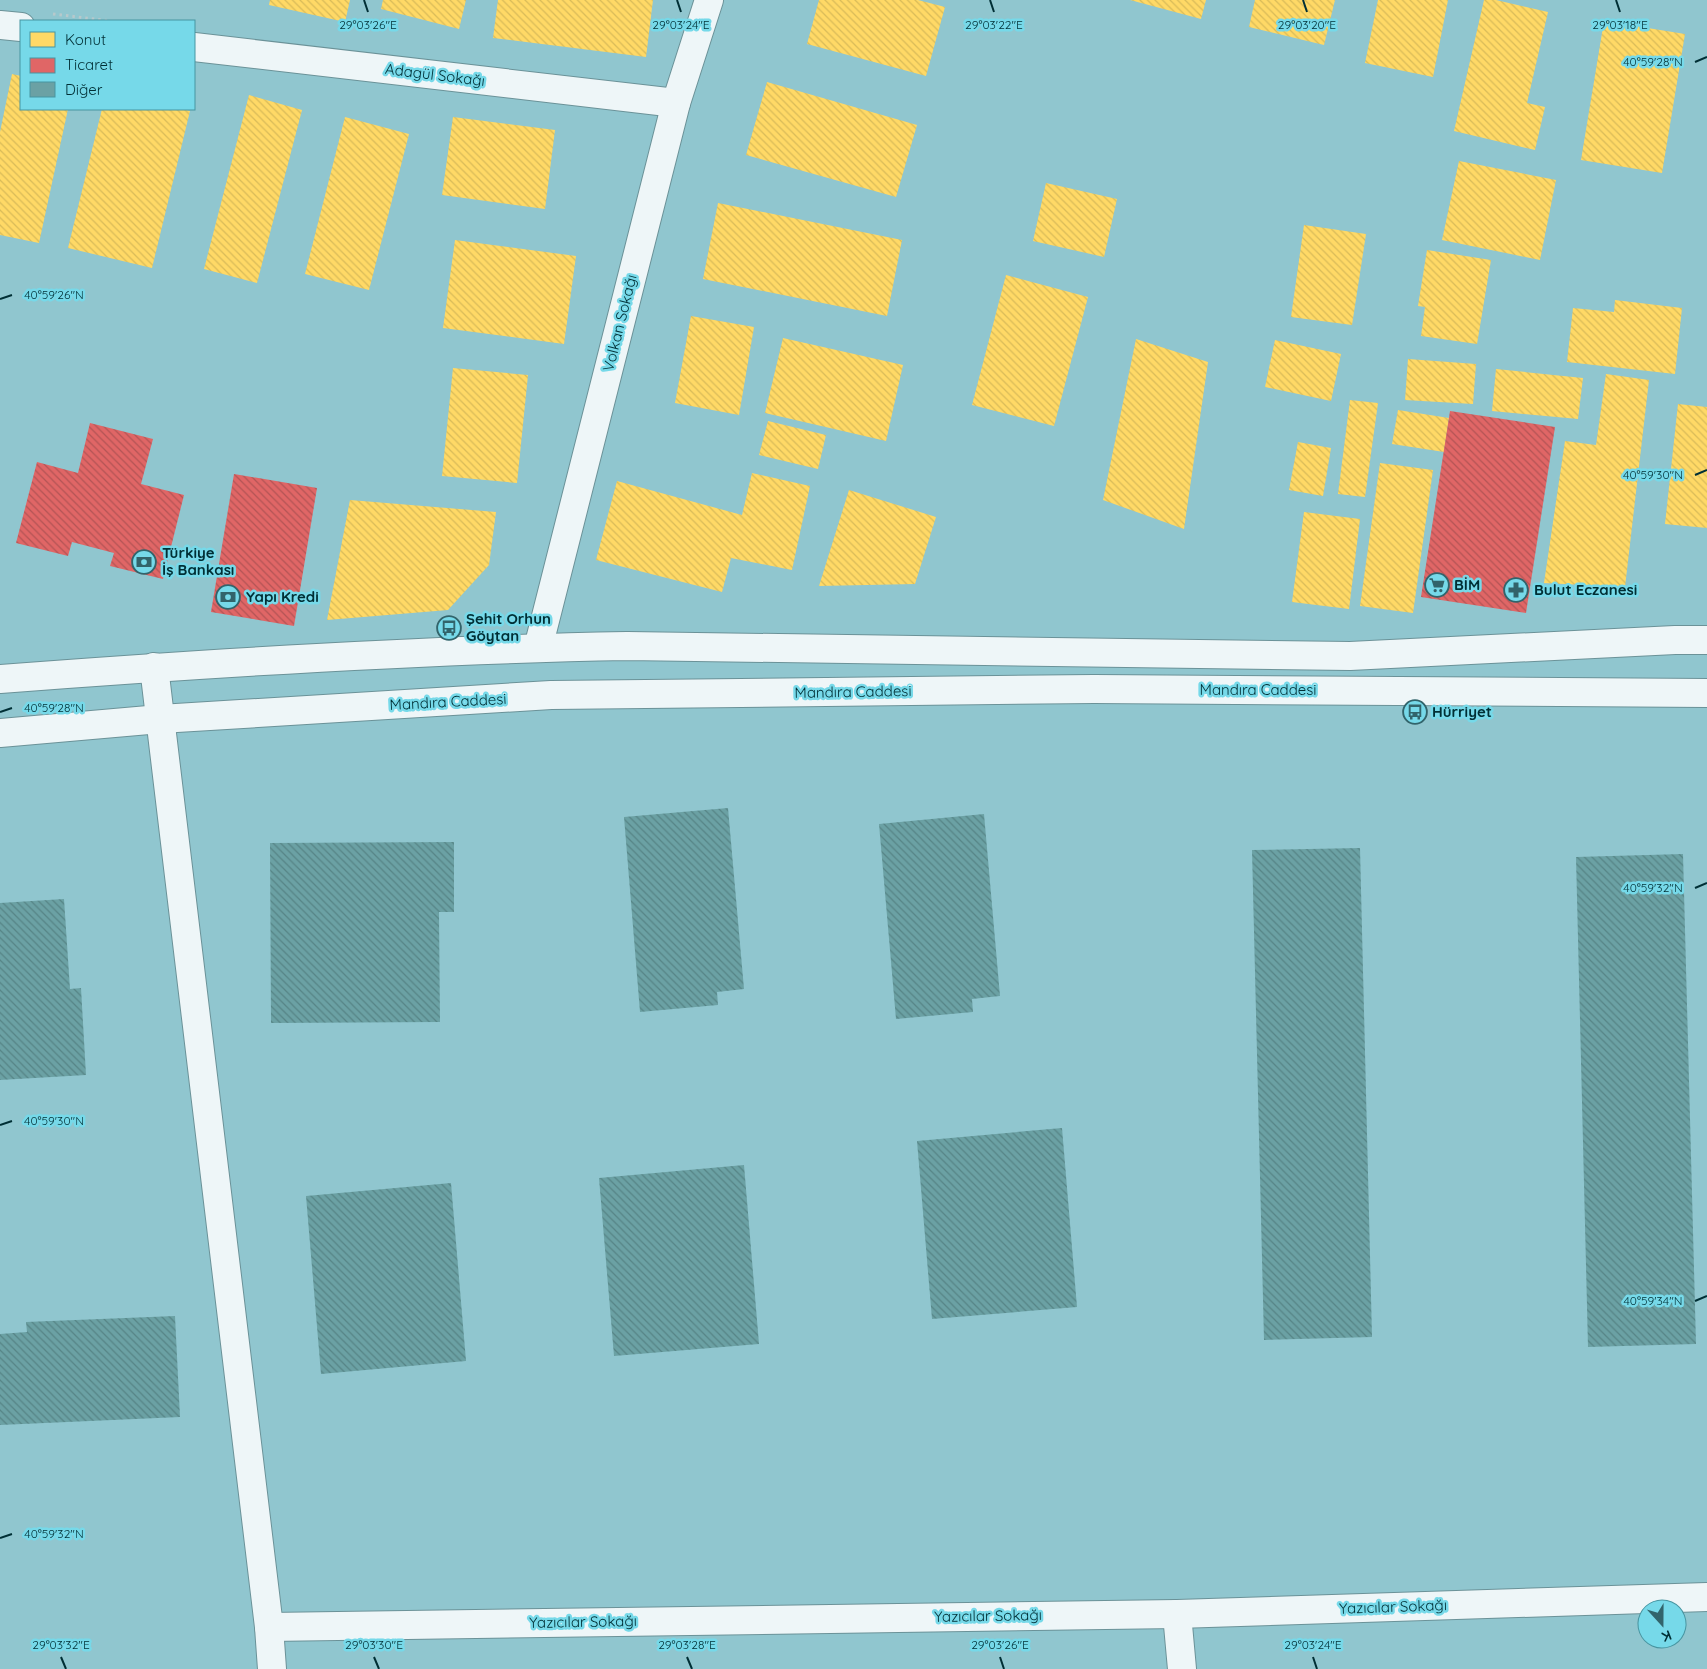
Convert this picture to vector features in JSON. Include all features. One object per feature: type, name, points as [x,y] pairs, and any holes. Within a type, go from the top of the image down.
[{"type":"street","name":"Volkan Sokağı","points":[[538,648],[676,103],[709,0]]},
{"type":"street","points":[[0,25],[20,27]]},
{"type":"street","name":"Adagül Sokağı","points":[[195,47],[676,103]]},
{"type":"street","points":[[0,679],[332,656],[538,648],[627,646],[1350,656],[1707,640]]},
{"type":"street","points":[[154,667],[269,1627],[272,1669]]},
{"type":"street","name":"Mandıra Caddesi","points":[[0,734],[160,719],[552,695],[1094,689],[1707,693]]},
{"type":"street","name":"Yazıcılar Sokağı","points":[[269,1627],[1177,1614],[1707,1597]]},
{"type":"street","points":[[1177,1614],[1182,1669]]},
{"type":"building: Konut","points":[[270,0],[350,0],[345,22],[269,5]]},
{"type":"building: Konut","points":[[383,0],[466,0],[459,29],[381,9]]},
{"type":"building: Konut","points":[[498,0],[653,0],[646,57],[493,38]]},
{"type":"building: Konut","points":[[819,0],[918,0],[945,7],[926,76],[807,44]]},
{"type":"building: Konut","points":[[1130,0],[1206,0],[1201,19]]},
{"type":"building: Konut","points":[[1255,0],[1335,0],[1324,45],[1249,27]]},
{"type":"building: Konut","points":[[1378,0],[1448,0],[1433,77],[1365,63]]},
{"type":"building: Konut","points":[[1484,0],[1496,0],[1548,12],[1527,103],[1545,107],[1535,150],[1454,131]]},
{"type":"building: Konut","points":[[1604,21],[1685,34],[1662,173],[1581,160]]},
{"type":"building: Konut","points":[[12,74],[20,76],[20,110],[68,110],[39,243],[0,235],[0,132]]},
{"type":"building: Konut","points":[[767,82],[917,125],[896,197],[746,155]]},
{"type":"building: Konut","points":[[249,95],[302,110],[257,283],[204,269]]},
{"type":"building: Konut","points":[[102,110],[190,111],[152,268],[68,248]]},
{"type":"building: Konut","points":[[345,117],[409,134],[369,290],[305,274]]},
{"type":"building: Konut","points":[[453,117],[555,130],[545,209],[442,195]]},
{"type":"building: Konut","points":[[1459,161],[1556,180],[1540,260],[1442,240]]},
{"type":"building: Konut","points":[[1046,183],[1117,199],[1104,257],[1033,241]]},
{"type":"building: Konut","points":[[718,203],[902,240],[887,316],[703,279]]},
{"type":"building: Konut","points":[[1304,225],[1366,234],[1352,325],[1291,317]]},
{"type":"building: Konut","points":[[455,240],[576,256],[564,344],[443,328]]},
{"type":"building: Konut","points":[[1427,250],[1491,260],[1477,344],[1421,336],[1425,307],[1418,306]]},
{"type":"building: Konut","points":[[1006,275],[1088,297],[1054,426],[972,405]]},
{"type":"building: Konut","points":[[1615,300],[1682,308],[1675,374],[1567,362],[1573,308],[1614,312]]},
{"type":"building: Konut","points":[[691,316],[754,327],[739,415],[675,403]]},
{"type":"building: Konut","points":[[783,338],[903,365],[886,441],[765,413]]},
{"type":"building: Konut","points":[[1136,339],[1208,362],[1184,529],[1103,500]]},
{"type":"building: Konut","points":[[1275,340],[1341,354],[1331,401],[1265,387]]},
{"type":"building: Konut","points":[[1408,359],[1476,364],[1473,404],[1405,400]]},
{"type":"building: Konut","points":[[453,368],[528,375],[517,483],[442,476]]},
{"type":"building: Konut","points":[[1496,369],[1583,378],[1578,419],[1492,411]]},
{"type":"building: Konut","points":[[1606,374],[1649,380],[1625,587],[1544,583],[1565,441],[1596,445]]},
{"type":"building: Konut","points":[[1350,400],[1378,403],[1365,497],[1338,494]]},
{"type":"building: Konut","points":[[1678,404],[1707,407],[1707,528],[1665,524]]},
{"type":"building: Konut","points":[[1398,410],[1449,418],[1444,452],[1392,444]]},
{"type":"building: Konut","points":[[768,421],[826,435],[818,469],[759,455]]},
{"type":"building: Konut","points":[[1298,442],[1331,448],[1323,496],[1289,490]]},
{"type":"building: Konut","points":[[1380,463],[1433,470],[1413,613],[1360,606]]},
{"type":"building: Konut","points":[[752,473],[810,486],[792,570],[731,558],[722,592],[596,560],[617,481],[742,515]]},
{"type":"building: Konut","points":[[849,490],[936,517],[915,584],[819,586]]},
{"type":"building: Konut","points":[[350,500],[496,512],[489,565],[448,610],[327,620]]},
{"type":"building: Konut","points":[[1304,512],[1360,519],[1349,609],[1292,602]]},
{"type":"building: Ticaret","points":[[1450,411],[1555,427],[1526,613],[1421,597]]},
{"type":"building: Ticaret","points":[[90,423],[153,439],[141,484],[184,495],[163,579],[110,566],[114,553],[72,542],[68,556],[16,543],[37,462],[78,473]]},
{"type":"building: Ticaret","points":[[234,474],[317,488],[294,626],[211,612]]},
{"type":"building: Diğer","points":[[728,808],[744,989],[717,992],[718,1005],[640,1012],[624,817]]},
{"type":"building: Diğer","points":[[984,814],[1000,996],[972,999],[973,1012],[896,1019],[879,824]]},
{"type":"building: Diğer","points":[[454,842],[454,912],[439,912],[440,1022],[271,1023],[270,843]]},
{"type":"building: Diğer","points":[[1360,848],[1372,1337],[1264,1340],[1252,850]]},
{"type":"building: Diğer","points":[[1683,854],[1696,1344],[1588,1347],[1576,857]]},
{"type":"building: Diğer","points":[[64,899],[70,989],[81,988],[86,1075],[0,1080],[0,903]]},
{"type":"building: Diğer","points":[[1062,1128],[1077,1307],[932,1319],[917,1141]]},
{"type":"building: Diğer","points":[[744,1165],[759,1344],[614,1356],[599,1178]]},
{"type":"building: Diğer","points":[[451,1183],[466,1361],[321,1374],[306,1196]]},
{"type":"building: Diğer","points":[[175,1316],[180,1417],[0,1425],[0,1334],[27,1332],[26,1322]]},
{"type":"place","name":"Türkiye İş Bankası","points":[[144,562]]},
{"type":"place","name":"BİM","points":[[1437,585]]},
{"type":"place","name":"Bulut Eczanesi","points":[[1516,590]]},
{"type":"place","name":"Yapı Kredi","points":[[228,597]]},
{"type":"place","name":"Şehit Orhun Göytan","points":[[449,628]]},
{"type":"place","name":"Hürriyet","points":[[1415,712]]}]
